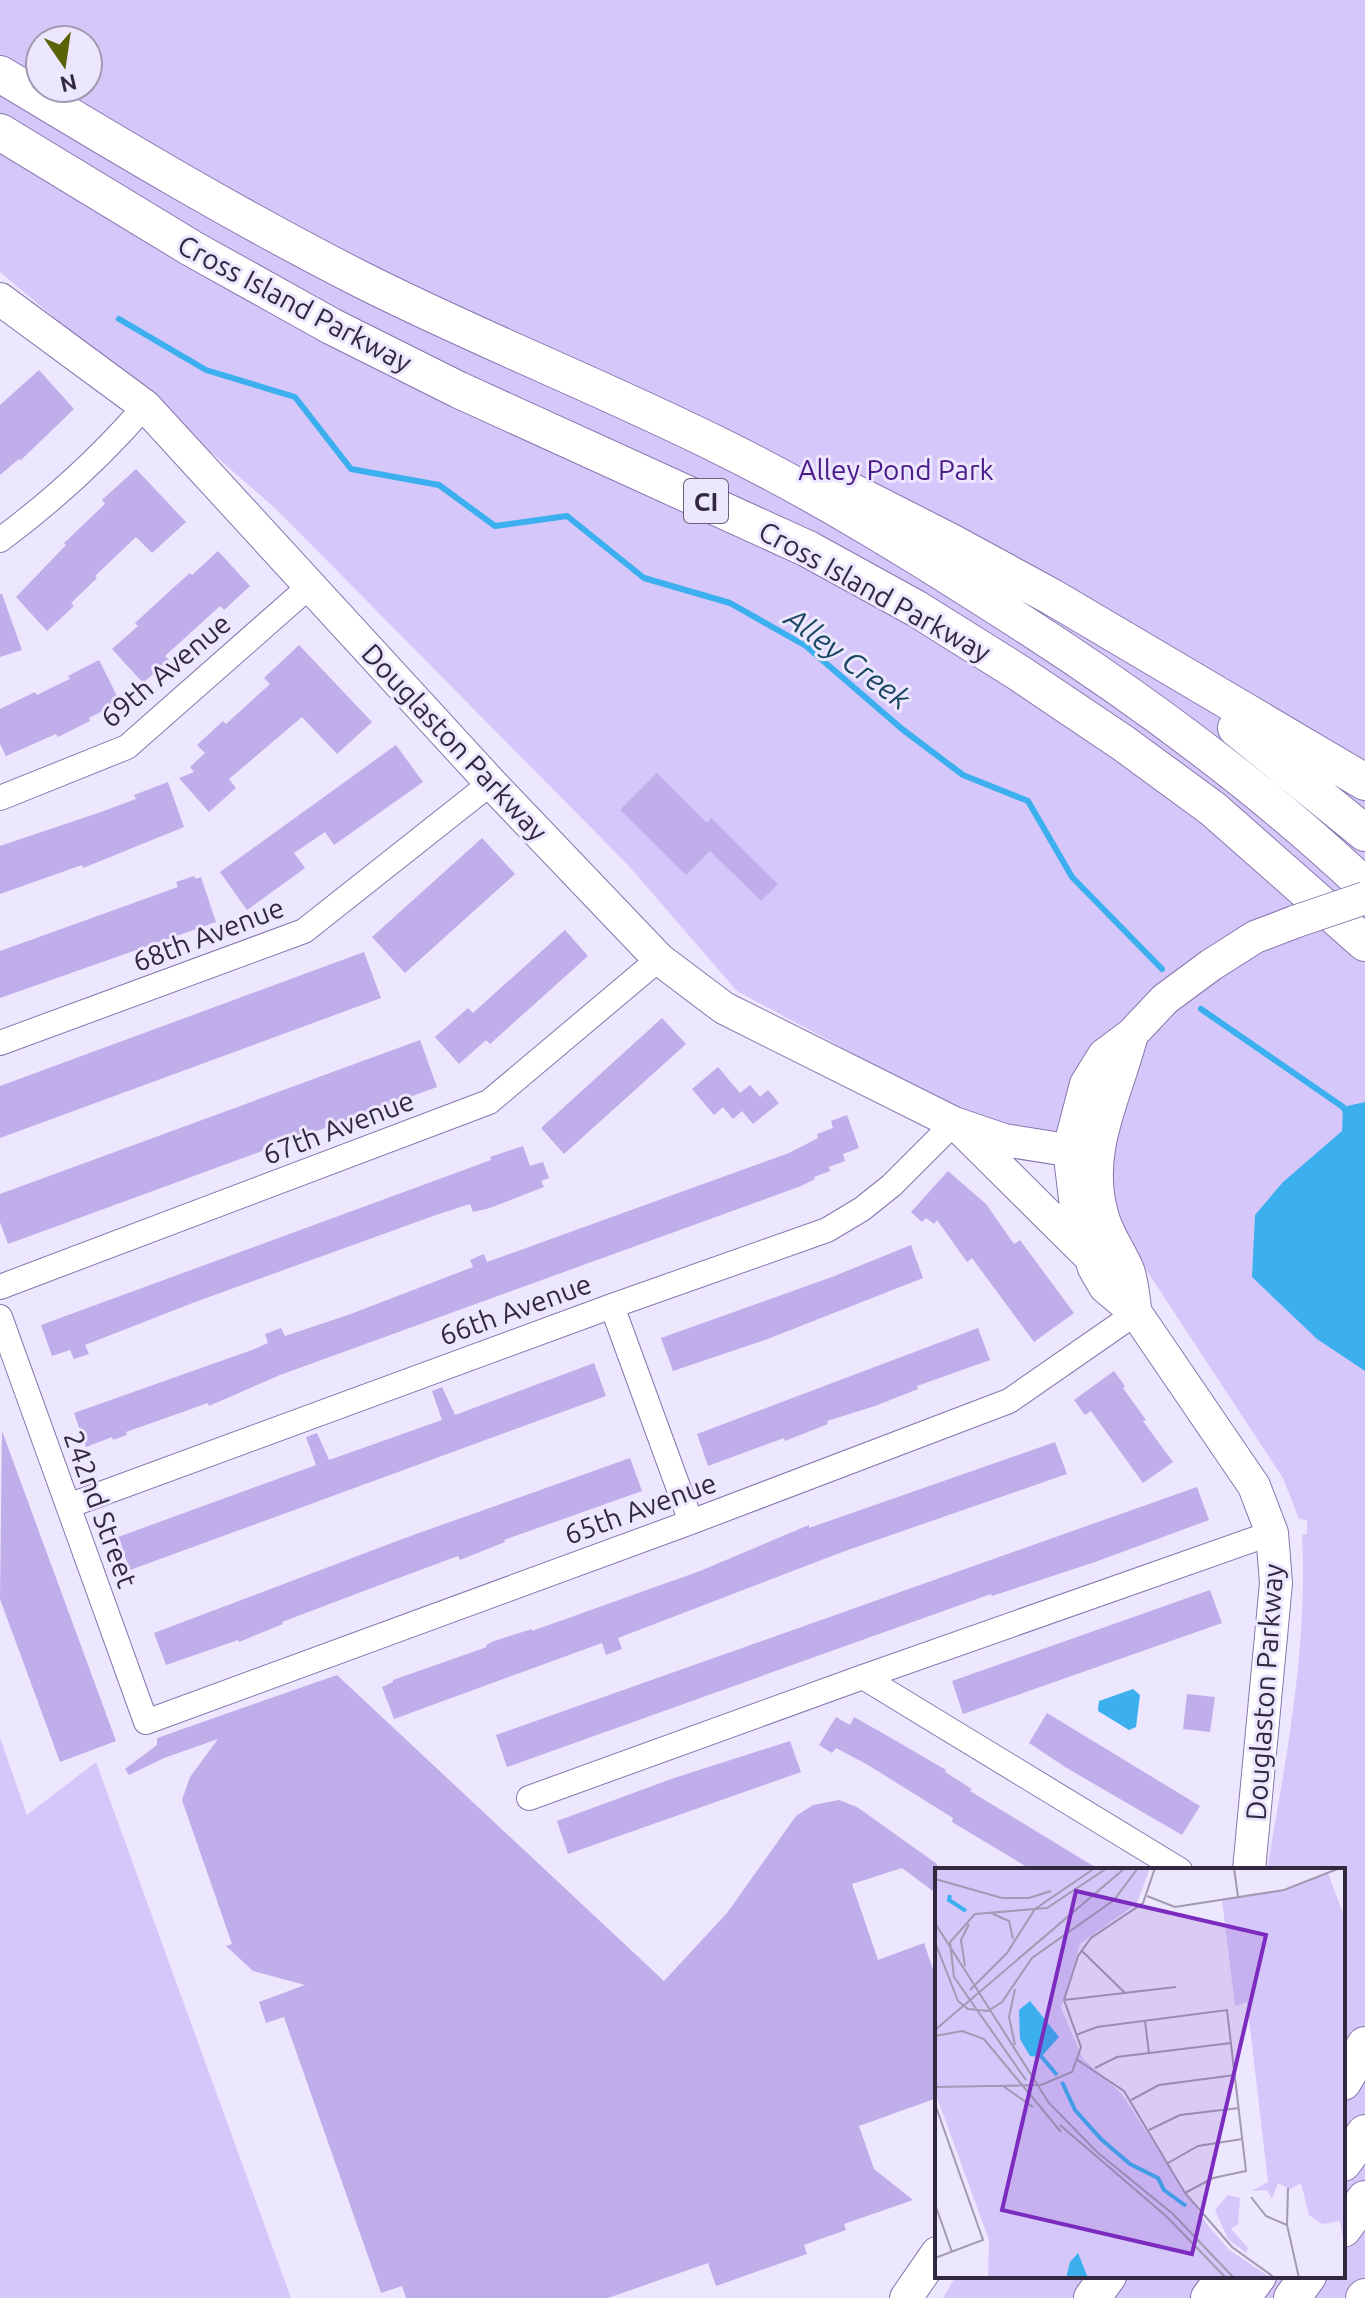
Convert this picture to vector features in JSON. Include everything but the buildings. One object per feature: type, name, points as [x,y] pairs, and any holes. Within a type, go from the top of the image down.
[{"type":"highway","name":"Cross Island Parkway","points":[[0,74],[231,211],[363,280],[720,446],[835,508],[945,573],[1153,711],[1237,774],[1365,886]]},
{"type":"highway","name":"Cross Island Parkway","points":[[0,132],[191,248],[331,326],[459,390],[808,549],[917,609],[1097,725],[1213,809],[1365,943]]},
{"type":"highway","points":[[495,342],[845,487],[1052,597],[1365,782]]},
{"type":"highway","points":[[845,487],[951,544],[1150,668],[1224,719],[1365,833]]},
{"type":"highway","points":[[1345,2037],[1365,2017]]},
{"type":"highway","points":[[1345,2079],[1365,2045]]},
{"type":"highway","points":[[1345,2160],[1365,2133]]},
{"type":"highway","points":[[1345,2226],[1365,2199]]},
{"type":"highway","points":[[1092,2298],[1107,2278]]},
{"type":"highway","points":[[1209,2298],[1224,2278]]},
{"type":"highway","points":[[1242,2298],[1257,2278]]},
{"type":"highway","points":[[1292,2298],[1307,2278]]},
{"type":"main road","name":"Douglaston Parkway","points":[[0,299],[145,406],[491,783],[659,959],[724,1008],[954,1123],[1089,1257]]},
{"type":"main road","points":[[954,1123],[1004,1117],[1086,1141],[1086,1084],[1104,1055],[1132,1034],[1165,999],[1255,937],[1365,898]]},
{"type":"main road","name":"Douglaston Parkway","points":[[1086,1141],[1073,1197],[1089,1257],[1105,1287],[1136,1313],[1254,1486],[1272,1533],[1276,1583],[1249,1868]]},
{"type":"main road","name":"Douglaston Parkway","points":[[1086,1141],[1102,1215],[1129,1272],[1136,1313]]},
{"type":"main road","points":[[906,2298],[935,2256]]},
{"type":"street","points":[[0,540],[80,476],[145,406]]},
{"type":"street","name":"69th Avenue","points":[[0,798],[127,747],[311,585]]},
{"type":"street","name":"68th Avenue","points":[[0,1043],[304,931],[491,783]]},
{"type":"street","name":"67th Avenue","points":[[0,1287],[489,1102],[659,959]]},
{"type":"street","name":"66th Avenue","points":[[68,1506],[827,1230],[862,1209],[892,1185],[954,1123]]},
{"type":"street","points":[[612,1306],[691,1522]]},
{"type":"street","name":"65th Avenue","points":[[146,1722],[691,1522],[1009,1401],[1136,1313]]},
{"type":"street","name":"242nd Street","points":[[0,1317],[146,1722]]},
{"type":"street","points":[[529,1798],[1272,1533]]},
{"type":"street","points":[[863,1677],[1177,1868]]},
{"type":"green space","name":"Alley Pond Park","points":[[0,0],[1365,0],[1365,2298],[943,2298],[955,2278],[1345,2278],[1345,1868],[1267,1868],[1299,1661],[1302,1535],[1307,1534],[1307,1520],[1299,1519],[1283,1478],[1139,1259],[1134,1246],[1049,1159],[737,991],[628,865],[276,509],[0,272]]},
{"type":"green space","points":[[0,1738],[27,1815],[96,1762],[291,2298],[0,2298]]},
{"type":"water","points":[[1365,1102],[1365,1371],[1317,1339],[1252,1277],[1255,1215],[1283,1182],[1342,1131],[1343,1107]]},
{"type":"water","points":[[1133,1689],[1140,1695],[1136,1727],[1129,1730],[1098,1711],[1099,1701]]},
{"type":"waterway","name":"Alley Creek","points":[[119,319],[206,370],[295,397],[351,469],[439,485],[495,526],[567,516],[644,578],[730,603],[806,646],[902,729],[963,775],[1028,801],[1072,877],[1162,969]]},
{"type":"waterway","name":"Alley Creek","points":[[1201,1009],[1343,1107],[1347,1113]]}]
